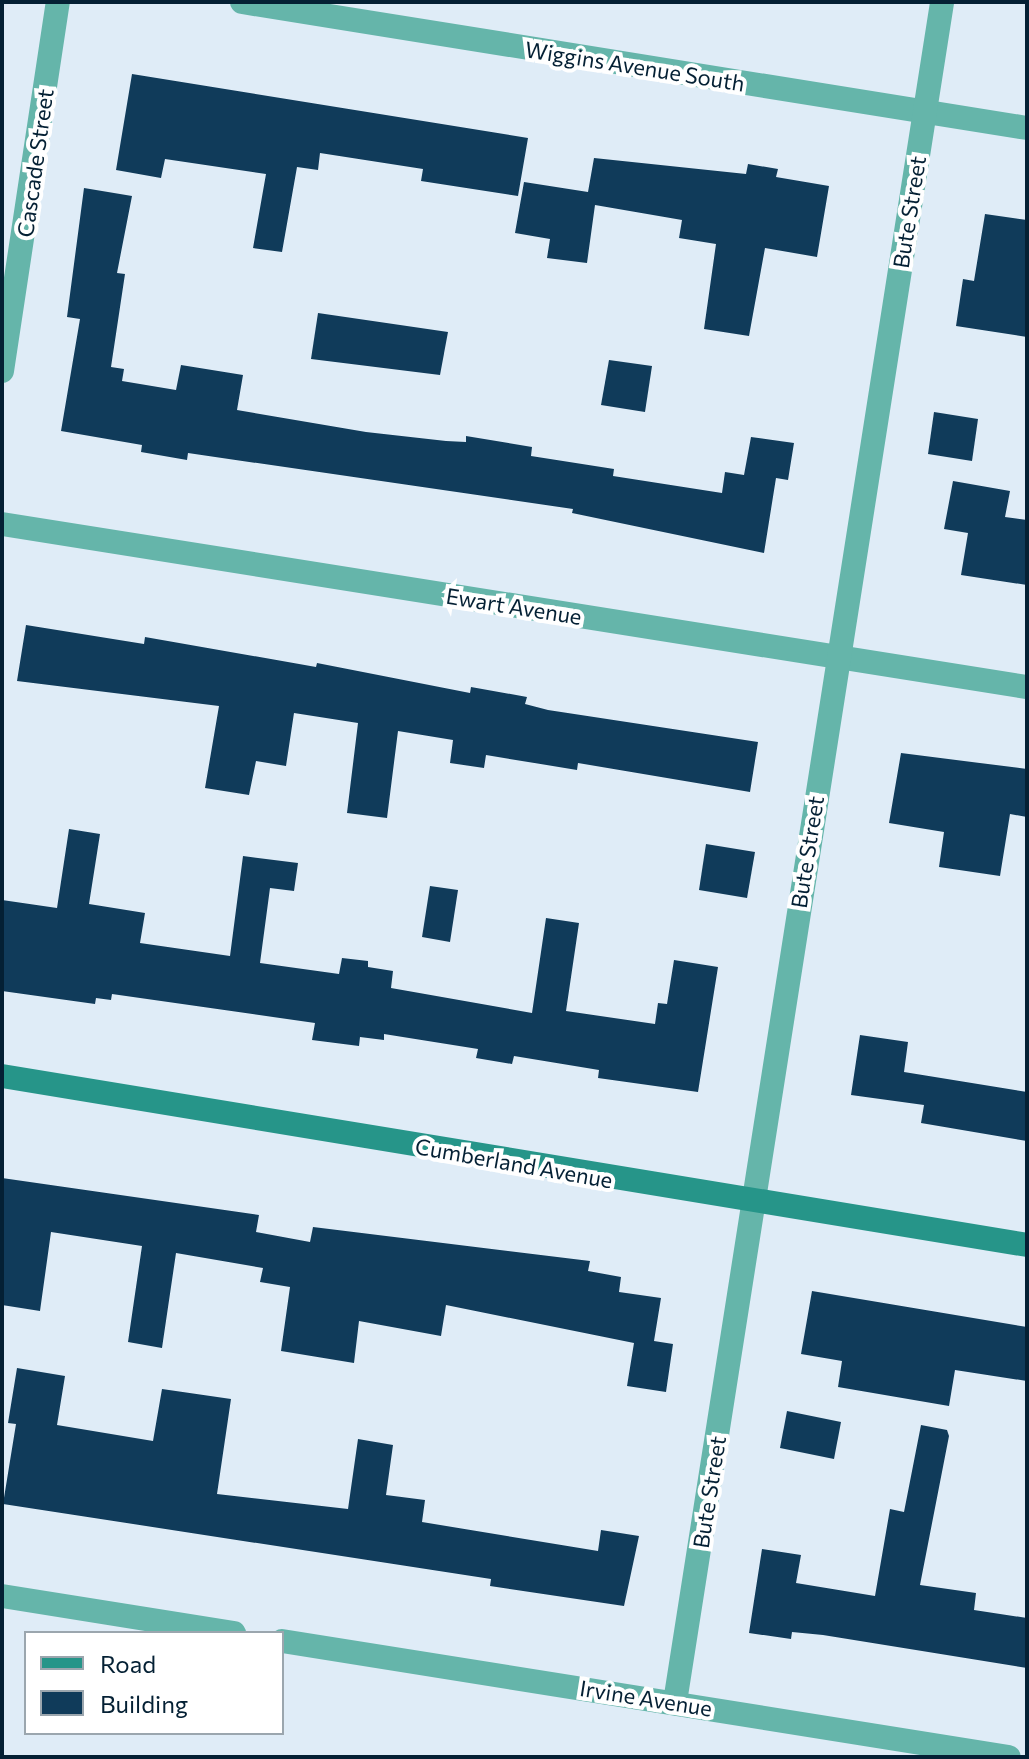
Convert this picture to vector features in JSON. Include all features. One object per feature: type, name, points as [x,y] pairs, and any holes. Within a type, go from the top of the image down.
[{"type":"street","name":"Cascade Street","points":[[2,371],[58,2]]},
{"type":"street","name":"Wiggins Avenue South","points":[[242,2],[1027,128]]},
{"type":"street","name":"Bute Street","points":[[675,1702],[942,2]]},
{"type":"street","name":"Ewart Avenue","points":[[2,524],[1027,687]]},
{"type":"street","name":"Cumberland Avenue","points":[[2,1076],[752,1203],[1027,1245]]},
{"type":"street","points":[[2,1596],[221,1631]]},
{"type":"street","name":"Irvine Avenue","points":[[284,1641],[1009,1757]]},
{"type":"building","points":[[132,74],[528,138],[518,196],[421,181],[423,169],[320,153],[318,170],[297,167],[282,252],[253,248],[266,174],[165,159],[161,178],[116,170]]},
{"type":"building","points":[[594,158],[746,174],[748,164],[778,169],[776,177],[829,186],[817,257],[765,248],[749,336],[704,329],[716,244],[679,238],[682,220],[595,205],[587,263],[547,258],[550,239],[515,233],[524,182],[588,192]]},
{"type":"building","points":[[84,188],[132,196],[117,273],[125,274],[111,367],[124,369],[122,381],[176,390],[181,365],[243,375],[237,410],[366,432],[466,442],[466,436],[532,447],[531,456],[614,469],[613,476],[722,493],[725,472],[744,475],[751,437],[794,443],[788,480],[776,478],[764,553],[572,513],[573,509],[188,453],[187,460],[141,452],[142,445],[61,431],[80,319],[67,317]]},
{"type":"building","points":[[985,214],[1027,220],[1027,337],[956,326],[963,279],[974,281]]},
{"type":"building","points":[[318,313],[448,332],[440,375],[311,359]]},
{"type":"building","points":[[609,360],[652,366],[645,412],[601,405]]},
{"type":"building","points":[[934,412],[978,419],[972,461],[928,454]]},
{"type":"building","points":[[953,481],[1010,491],[1005,517],[1027,520],[1027,585],[961,575],[968,533],[944,529]]},
{"type":"building","points":[[26,625],[144,644],[145,637],[316,667],[317,663],[470,693],[471,687],[527,697],[525,704],[548,710],[758,742],[750,792],[578,763],[577,770],[486,755],[484,768],[450,763],[453,740],[398,731],[387,818],[347,813],[358,723],[294,713],[286,766],[256,761],[249,795],[205,788],[219,706],[17,681]]},
{"type":"building","points":[[901,753],[1027,769],[1027,817],[1010,814],[1000,876],[939,867],[944,832],[889,823]]},
{"type":"building","points":[[69,829],[100,834],[89,904],[145,913],[140,943],[230,956],[243,856],[298,863],[294,891],[270,888],[260,963],[339,974],[342,958],[368,961],[368,967],[393,971],[391,988],[532,1013],[546,918],[579,923],[566,1011],[655,1024],[658,1003],[667,1004],[674,960],[718,967],[698,1092],[598,1078],[599,1070],[514,1056],[512,1064],[476,1058],[478,1049],[384,1034],[384,1040],[360,1037],[359,1046],[312,1040],[315,1023],[112,994],[111,1000],[96,998],[95,1004],[2,991],[2,900],[57,908]]},
{"type":"building","points":[[706,844],[755,852],[747,898],[699,890]]},
{"type":"building","points":[[430,886],[458,890],[450,942],[422,937]]},
{"type":"building","points":[[860,1035],[908,1042],[904,1072],[1027,1092],[1027,1141],[921,1123],[924,1105],[851,1095]]},
{"type":"building","points":[[2,1178],[259,1215],[256,1232],[310,1242],[313,1227],[590,1261],[588,1271],[621,1277],[619,1292],[661,1298],[654,1341],[673,1344],[666,1392],[627,1386],[634,1343],[446,1305],[441,1336],[359,1321],[354,1363],[281,1351],[290,1287],[260,1282],[263,1268],[176,1253],[162,1348],[128,1342],[142,1246],[51,1232],[40,1311],[2,1305]]},
{"type":"building","points":[[812,1291],[1027,1327],[1027,1381],[955,1370],[949,1406],[838,1387],[842,1361],[801,1354]]},
{"type":"building","points":[[17,1368],[65,1376],[57,1425],[153,1441],[162,1389],[231,1399],[217,1494],[348,1509],[358,1439],[393,1445],[386,1495],[425,1500],[422,1522],[598,1551],[601,1530],[639,1536],[624,1606],[490,1586],[491,1579],[3,1504],[16,1424],[8,1423]]},
{"type":"building","points":[[787,1411],[841,1422],[834,1459],[780,1448]]},
{"type":"building","points":[[921,1425],[947,1430],[949,1436],[920,1585],[976,1593],[974,1610],[1027,1618],[1027,1668],[823,1635],[792,1632],[791,1639],[749,1633],[762,1549],[801,1555],[796,1583],[875,1596],[890,1509],[904,1512]]}]
